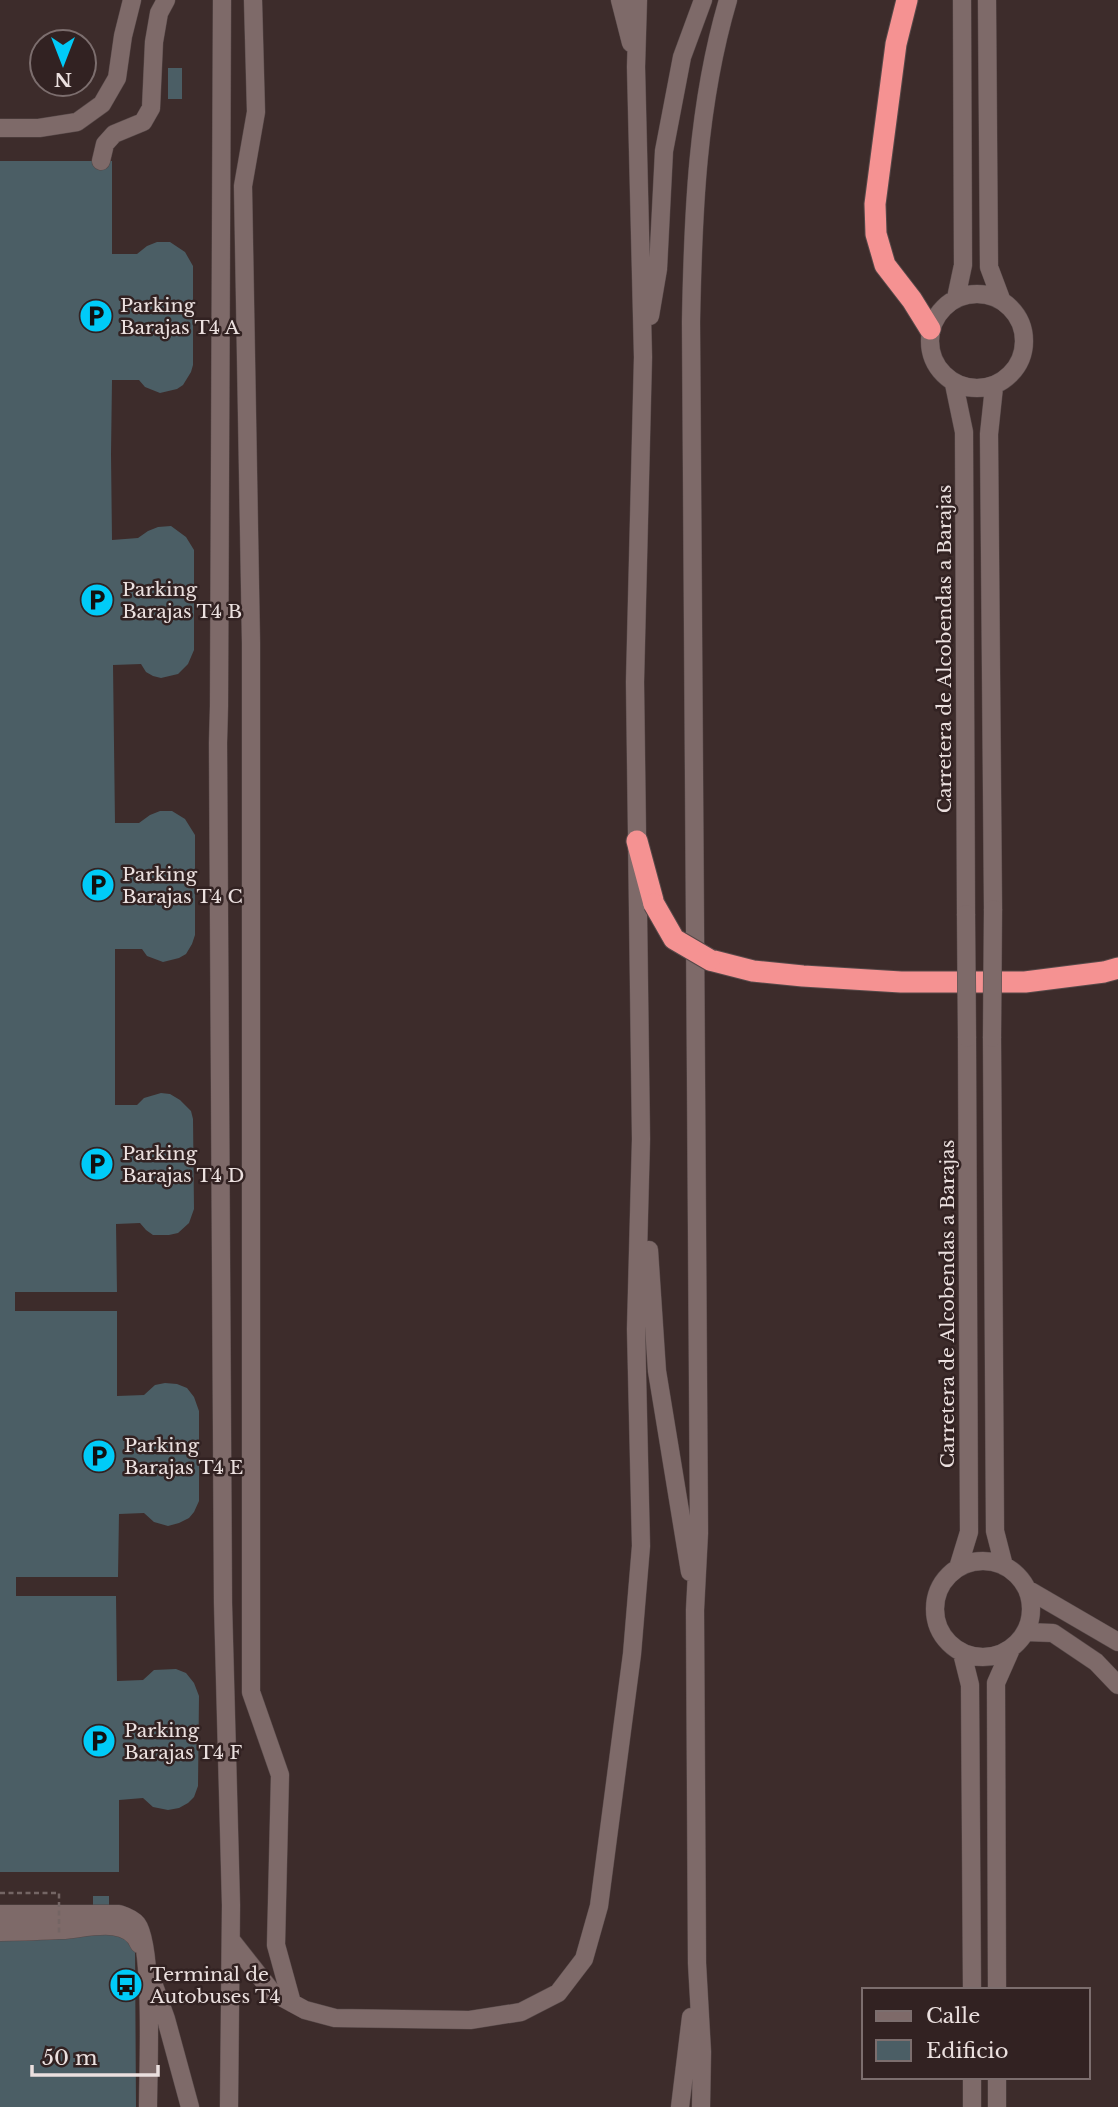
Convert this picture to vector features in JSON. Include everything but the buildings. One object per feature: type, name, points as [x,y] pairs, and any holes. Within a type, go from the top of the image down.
[{"type":"highway","points":[[905,6],[896,44],[875,204],[876,234],[885,265],[930,329]]},
{"type":"highway","points":[[637,841],[654,904],[674,939],[710,960],[753,971],[901,982],[1025,982],[1118,968]]},
{"type":"street","points":[[0,128],[39,128],[77,122],[102,104],[117,78],[132,0]]},
{"type":"street","points":[[101,161],[106,144],[114,134],[143,122],[151,108],[154,42],[159,13],[166,0]]},
{"type":"street","points":[[222,0],[218,838],[223,1603],[230,1940],[229,2107]]},
{"type":"street","points":[[253,0],[256,112],[243,186],[251,643],[251,1692],[280,1775],[276,1945],[292,2003]]},
{"type":"street","points":[[620,0],[636,67]]},
{"type":"street","points":[[230,1940],[272,1992],[305,2010],[335,2018],[470,2020],[521,2012],[558,1993],[584,1959],[599,1906],[632,1654],[640,1546],[636,1329],[641,1139],[636,669],[643,357],[636,67],[638,0]]},
{"type":"street","points":[[643,357],[658,269],[664,152],[682,57],[703,0]]},
{"type":"street","points":[[701,2107],[702,2052],[697,1963],[695,1610],[699,1533],[691,322],[694,207],[702,126],[719,30],[729,0]]},
{"type":"street","points":[[956,298],[963,265],[962,0]]},
{"type":"street","points":[[987,0],[989,267],[1001,299],[1020,319],[1026,345],[1016,370],[994,387],[974,390],[954,384],[933,361],[930,329],[940,311],[956,298],[979,293],[1001,299]]},
{"type":"street","name":"Carretera de Alcobendas a Barajas","points":[[954,384],[964,432],[969,1532],[958,1568]]},
{"type":"street","points":[[994,387],[989,434],[995,1531],[1004,1566]]},
{"type":"street","points":[[641,1139],[657,1371],[695,1610]]},
{"type":"street","points":[[997,1988],[996,1683],[1011,1649],[1026,1632],[1032,1611],[1027,1590],[1018,1575],[1004,1566],[989,1561],[973,1562],[958,1568],[946,1578],[935,1604],[935,1619],[941,1633],[950,1645],[962,1653],[979,1658],[995,1656],[1011,1649]]},
{"type":"street","points":[[1027,1590],[1118,1642]]},
{"type":"street","points":[[1026,1632],[1053,1633],[1096,1662],[1118,1685]]},
{"type":"street","points":[[962,1653],[970,1685],[972,1988]]},
{"type":"street","points":[[0,1914],[118,1914],[137,1924],[143,1937],[148,1968],[148,2107]]},
{"type":"street","points":[[0,1932],[66,1930],[90,1926],[123,1929],[136,1937],[166,2020],[190,2107]]},
{"type":"street","points":[[680,2107],[697,1963]]},
{"type":"street","points":[[972,2079],[972,2107]]},
{"type":"street","points":[[997,2079],[998,2107]]},
{"type":"path","points":[[0,1893],[59,1893],[59,1934]]},
{"type":"place","name":"Parking Barajas T4 A","points":[[96,316]]},
{"type":"place","name":"Parking Barajas T4 B","points":[[97,600]]},
{"type":"place","name":"Parking Barajas T4 C","points":[[98,885]]},
{"type":"place","name":"Parking Barajas T4 D","points":[[97,1164]]},
{"type":"place","name":"Parking Barajas T4 E","points":[[99,1456]]},
{"type":"place","name":"Parking Barajas T4 F","points":[[99,1741]]},
{"type":"place","name":"Terminal de Autobuses T4","points":[[126,1985]]}]
